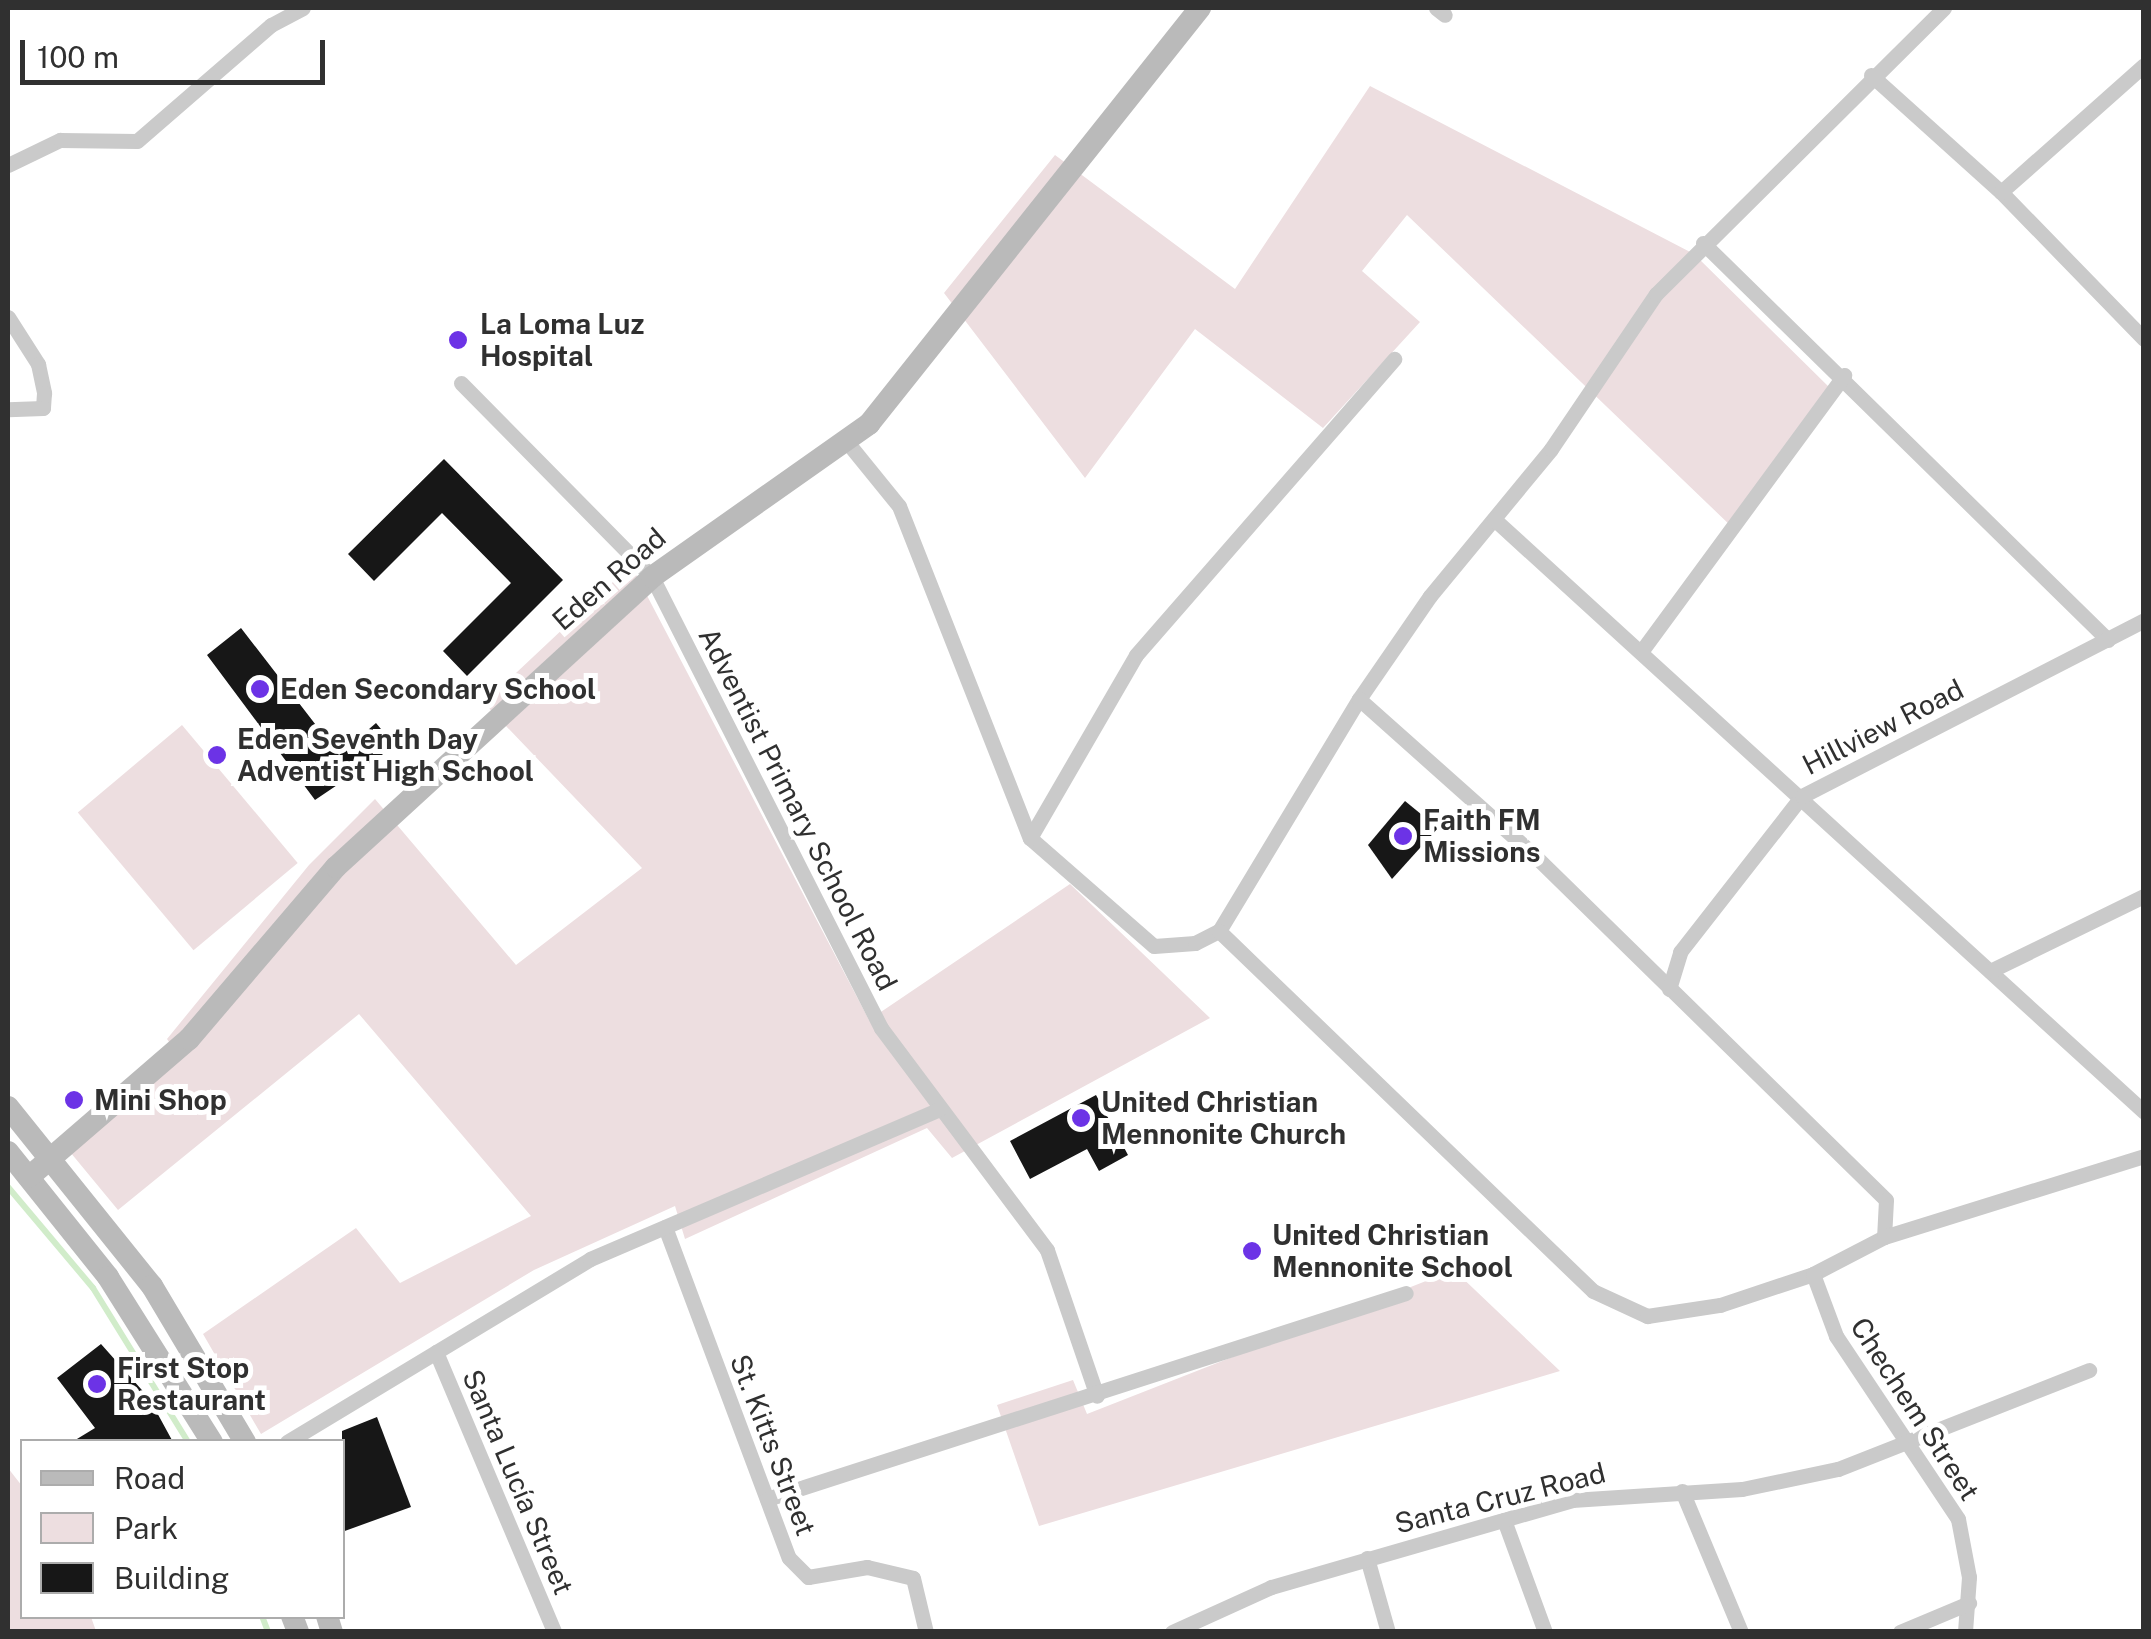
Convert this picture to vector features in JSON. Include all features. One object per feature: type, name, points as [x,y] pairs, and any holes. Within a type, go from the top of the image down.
[{"type":"street","points":[[8,164],[60,140],[137,141],[271,25],[303,8]]},
{"type":"street","name":"Eden Road","points":[[29,1177],[188,1039],[392,811],[652,577],[847,442],[944,337],[1200,8]]},
{"type":"street","points":[[847,442],[899,506],[1030,838],[1154,946],[1194,943],[1218,931],[1359,699],[1656,294],[1871,75],[1944,8]]},
{"type":"street","points":[[2001,192],[2144,65]]},
{"type":"street","points":[[1871,75],[2001,192],[2144,340]]},
{"type":"street","points":[[1703,243],[1844,375],[2108,640]]},
{"type":"street","points":[[8,317],[38,364],[43,408],[8,409]]},
{"type":"street","points":[[1030,838],[1136,655],[1394,359]]},
{"type":"street","points":[[1643,649],[1844,375]]},
{"type":"street","name":"Adventist Primary School Road","points":[[461,383],[652,577],[817,912],[938,1110],[1047,1250],[1097,1396]]},
{"type":"street","points":[[1494,519],[1643,649],[2144,1112]]},
{"type":"street","name":"Hillview Road","points":[[1669,989],[1680,952],[1802,796],[2108,640],[2139,628]]},
{"type":"street","points":[[1359,699],[1669,989],[1886,1200],[1884,1237]]},
{"type":"street","points":[[1990,972],[2144,896]]},
{"type":"street","points":[[1218,931],[1611,1304],[1671,1316],[1813,1274],[1884,1237],[2144,1156]]},
{"type":"street","points":[[8,1107],[52,1156],[152,1286],[244,1439]]},
{"type":"street","points":[[292,1439],[590,1259],[938,1110]]},
{"type":"street","points":[[8,1152],[108,1276],[210,1439]]},
{"type":"street","name":"St. Kitts Street","points":[[665,1227],[789,1558],[808,1577],[867,1567],[913,1578],[926,1632]]},
{"type":"street","name":"Chechem Street","points":[[1813,1274],[1836,1336],[1958,1518],[1969,1604],[1965,1632]]},
{"type":"street","points":[[767,1499],[1097,1396],[1406,1293]]},
{"type":"street","name":"Santa Lucía Street","points":[[436,1352],[554,1632]]},
{"type":"street","name":"Santa Cruz Road","points":[[1172,1632],[1194,1616],[1367,1558],[1601,1495],[1682,1491],[1810,1476],[2088,1370]]},
{"type":"street","points":[[1682,1491],[1742,1632]]},
{"type":"street","points":[[1504,1520],[1545,1632]]},
{"type":"street","points":[[1367,1558],[1388,1632]]},
{"type":"street","points":[[1900,1632],[1969,1604]]},
{"type":"green space","points":[[1370,86],[1694,254],[1831,389],[1733,528],[1407,215],[1362,271],[1420,322],[1323,428],[1195,329],[1085,478],[944,293],[1055,155],[1235,289]]},
{"type":"green space","points":[[631,565],[869,1020],[1070,884],[1210,1018],[952,1158],[927,1128],[685,1239],[675,1206],[534,1270],[261,1434],[203,1334],[356,1228],[400,1283],[531,1216],[359,1014],[118,1210],[61,1141],[176,1052],[167,1039],[309,865],[375,799],[516,965],[642,868],[484,703]]},
{"type":"green space","points":[[182,725],[298,863],[194,950],[78,812]]},
{"type":"green space","points":[[1454,1270],[1560,1371],[1039,1526],[997,1405],[1073,1380],[1087,1414]]},
{"type":"green space","points":[[8,1468],[20,1483],[20,1619],[92,1619],[96,1631],[8,1631]]},
{"type":"building","name":"Eden Seventh Day Adventist High School","points":[[444,459],[563,580],[467,676],[443,651],[511,583],[442,513],[374,581],[348,554]]},
{"type":"building","name":"Eden Secondary School","points":[[241,628],[339,755],[376,723],[395,746],[315,800],[207,655]]},
{"type":"building","name":"Faith FM Missions","points":[[1405,801],[1438,828],[1392,879],[1368,845]]},
{"type":"building","name":"United Christian Mennonite Church","points":[[1096,1095],[1128,1155],[1099,1171],[1087,1149],[1030,1179],[1010,1141]]},
{"type":"building","points":[[101,1344],[149,1398],[171,1439],[77,1439],[95,1428],[57,1378]]},
{"type":"building","points":[[377,1417],[411,1507],[345,1531],[342,1431]]},
{"type":"waterway","points":[[8,1187],[93,1288],[186,1439]]},
{"type":"waterway","points":[[263,1619],[268,1632]]},
{"type":"place","name":"La Loma Luz Hospital","points":[[458,340]]},
{"type":"place","name":"Eden Secondary School","points":[[260,689]]},
{"type":"place","name":"Eden Seventh Day Adventist High School","points":[[217,755]]},
{"type":"place","name":"Faith FM Missions","points":[[1403,836]]},
{"type":"place","name":"Mini Shop","points":[[74,1100]]},
{"type":"place","name":"United Christian Mennonite Church","points":[[1081,1118]]},
{"type":"place","name":"United Christian Mennonite School","points":[[1252,1251]]},
{"type":"place","name":"First Stop Restaurant","points":[[97,1384]]}]
